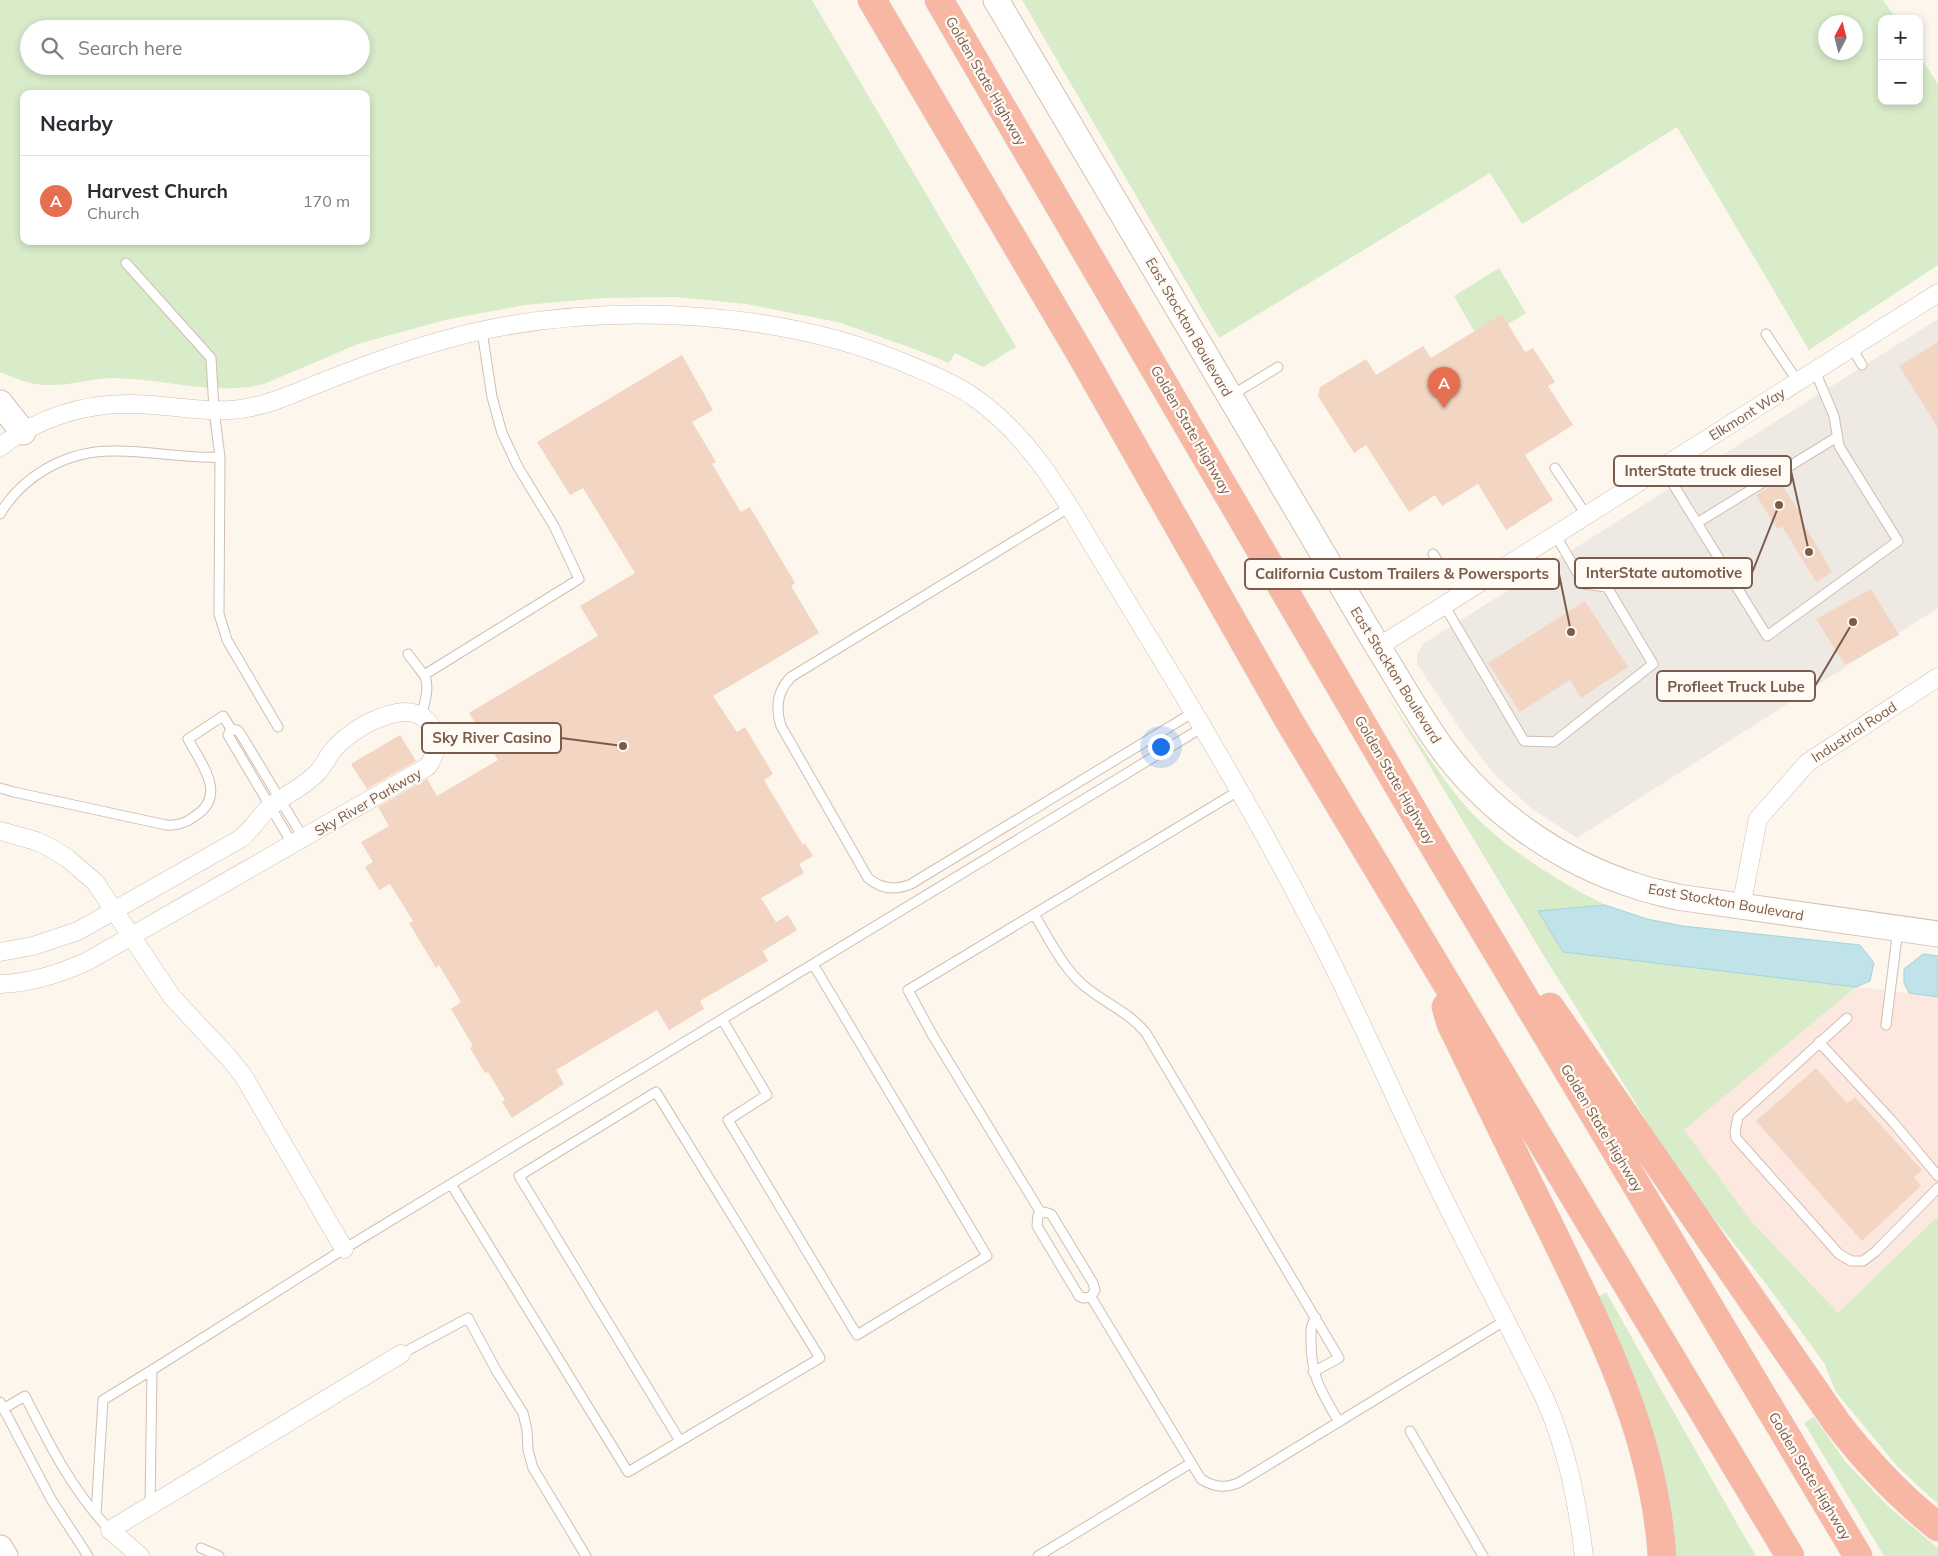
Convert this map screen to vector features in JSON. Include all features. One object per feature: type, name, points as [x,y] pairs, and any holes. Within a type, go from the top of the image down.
[{"type":"highway","points":[[872,0],[1084,358],[1288,718],[1790,1556]]},
{"type":"highway","name":"Golden State Highway","points":[[939,0],[1423,828],[1858,1556]]},
{"type":"highway","points":[[1423,828],[1532,981],[1837,1423],[1880,1475],[1903,1498],[1938,1527]]},
{"type":"highway","points":[[1434,962],[1451,1024],[1620,1375],[1645,1455],[1658,1519],[1662,1556]]},
{"type":"main road","name":"East Stockton Boulevard","points":[[996,0],[1378,647],[1446,753],[1467,779],[1493,805],[1521,828],[1550,847],[1595,871],[1636,886],[1677,897],[1938,934]]},
{"type":"main road","points":[[0,403],[22,432]]},
{"type":"main road","points":[[0,1548],[5,1556]]},
{"type":"street","name":"Elkmont Way","points":[[1378,647],[1938,294]]},
{"type":"street","points":[[0,448],[22,432],[55,416],[72,411],[108,405],[132,404],[214,410],[250,408],[269,403],[363,366],[437,342],[520,324],[599,316],[681,316],[730,320],[801,331],[860,346],[895,359],[947,381],[980,402],[1006,424],[1058,488],[1240,790],[1312,924],[1374,1049],[1438,1188],[1544,1397],[1564,1446],[1572,1481],[1584,1556]]},
{"type":"street","name":"Industrial Road","points":[[1741,907],[1758,819],[1807,764],[1938,677]]},
{"type":"street","points":[[0,952],[56,940],[78,931],[240,839],[253,828],[275,803],[309,781],[337,746],[362,727],[396,714],[413,713],[421,717]]},
{"type":"street","name":"Sky River Parkway","points":[[0,984],[20,984],[66,971],[86,962],[299,842],[427,767],[435,754],[436,737],[428,722],[421,717]]},
{"type":"street","points":[[0,830],[36,841],[67,858],[95,882],[172,996],[230,1059],[244,1078],[344,1249]]},
{"type":"street","points":[[140,1556],[110,1530],[401,1354]]},
{"type":"lane","points":[[126,263],[211,358],[214,410],[220,457],[219,614],[228,640],[278,727]]},
{"type":"lane","points":[[424,675],[578,579],[554,526],[518,467],[502,433],[492,397],[482,331]]},
{"type":"lane","points":[[1766,334],[1798,382]]},
{"type":"lane","points":[[1852,348],[1862,364]]},
{"type":"lane","points":[[1229,396],[1278,367]]},
{"type":"lane","points":[[1663,468],[1767,636],[1898,541],[1839,446],[1834,416],[1815,371]]},
{"type":"lane","points":[[1697,523],[1837,437]]},
{"type":"lane","points":[[0,514],[14,495],[38,473],[60,462],[84,454],[113,450],[192,457],[220,457]]},
{"type":"lane","points":[[1554,468],[1587,516]]},
{"type":"lane","points":[[1070,507],[791,677],[781,690],[777,707],[781,726],[868,878],[887,888],[904,887],[911,884],[1194,712]]},
{"type":"lane","points":[[1444,605],[1524,741],[1554,742],[1653,664],[1607,587],[1584,584],[1556,536]]},
{"type":"lane","points":[[1433,554],[1461,594]]},
{"type":"lane","points":[[408,654],[424,675],[426,683],[426,694],[421,717]]},
{"type":"lane","points":[[0,788],[166,825],[177,825],[188,821],[203,811],[212,793],[209,780],[188,739],[223,716],[231,729],[237,730],[275,803],[299,842]]},
{"type":"lane","points":[[96,1514],[103,1400],[344,1249],[1203,727]]},
{"type":"lane","points":[[1041,1213],[933,1036],[908,990],[1240,790]]},
{"type":"lane","points":[[1034,914],[1073,975],[1092,992],[1132,1018],[1146,1033],[1339,1358],[1313,1372]]},
{"type":"lane","points":[[1886,1025],[1898,929]]},
{"type":"lane","points":[[722,1019],[767,1095],[728,1120],[857,1334],[987,1256],[813,964]]},
{"type":"lane","points":[[1847,1018],[1738,1117],[1735,1132],[1736,1138],[1839,1254],[1851,1261],[1863,1261],[1876,1252],[1938,1188]]},
{"type":"lane","points":[[1819,1042],[1893,1122],[1938,1176]]},
{"type":"lane","points":[[451,1184],[628,1472],[820,1358],[656,1092],[519,1176],[680,1441]]},
{"type":"lane","points":[[1041,1213],[1051,1214],[1095,1286],[1091,1297]]},
{"type":"lane","points":[[1041,1213],[1036,1218],[1037,1226],[1076,1292],[1083,1298],[1091,1297]]},
{"type":"lane","points":[[1091,1297],[1201,1479],[1218,1487],[1233,1486],[1506,1320]]},
{"type":"lane","points":[[401,1354],[468,1318],[496,1370],[523,1413],[527,1430],[528,1450],[533,1468],[586,1556]]},
{"type":"lane","points":[[1316,1318],[1311,1326],[1313,1372],[1319,1387],[1340,1422]]},
{"type":"lane","points":[[150,1507],[152,1370]]},
{"type":"lane","points":[[88,1556],[51,1498],[2,1405],[24,1396],[66,1474],[110,1530]]},
{"type":"lane","points":[[1410,1431],[1484,1556]]},
{"type":"lane","points":[[1038,1556],[1191,1463]]},
{"type":"lane","points":[[201,1548],[219,1556]]},
{"type":"shaded area","points":[[1938,319],[1938,608],[1577,838],[1532,809],[1495,775],[1462,732],[1417,664],[1417,655],[1423,644]]},
{"type":"shaded area","points":[[1856,987],[1938,997],[1938,1219],[1936,1218],[1838,1313],[1753,1223],[1684,1130]]},
{"type":"green space","points":[[0,0],[812,0],[1016,347],[983,367],[955,353],[949,363],[838,322],[746,304],[676,297],[603,298],[525,305],[445,320],[358,344],[264,384],[246,387],[209,388],[116,378],[59,385],[25,382],[0,372]]},
{"type":"green space","points":[[1022,0],[1883,0],[1893,15],[1878,15],[1878,105],[1923,105],[1923,61],[1938,84],[1938,265],[1809,350],[1677,127],[1522,224],[1490,173],[1219,338]]},
{"type":"green space","points":[[1499,268],[1526,313],[1508,324],[1474,331],[1454,296]]},
{"type":"green space","points":[[1387,695],[1445,780],[1469,810],[1485,826],[1543,870],[1605,905],[1538,911],[1563,952],[1856,987],[1684,1130],[1753,1223],[1838,1313],[1936,1218],[1938,1219],[1938,1504],[1897,1466],[1836,1392],[1824,1363],[1770,1289],[1709,1212],[1663,1147],[1547,961]]},
{"type":"green space","points":[[1606,1292],[1756,1556],[1674,1556],[1664,1478],[1658,1452],[1634,1376],[1598,1297]]},
{"type":"green space","points":[[1814,1417],[1845,1461],[1888,1506],[1938,1548],[1938,1556],[1884,1556],[1804,1423]]},
{"type":"water","points":[[1605,905],[1647,919],[1683,926],[1860,945],[1874,963],[1870,981],[1856,987],[1563,952],[1538,911]]},
{"type":"water","points":[[1923,954],[1938,956],[1938,997],[1909,993],[1904,983],[1904,969]]},
{"type":"building","points":[[1502,314],[1525,352],[1533,348],[1555,382],[1548,386],[1573,425],[1525,455],[1553,500],[1506,530],[1478,484],[1442,506],[1435,495],[1409,512],[1366,445],[1354,453],[1318,396],[1320,387],[1366,359],[1376,375],[1423,346],[1431,358]]},
{"type":"building","points":[[1938,342],[1938,428],[1899,366]]},
{"type":"building","points":[[682,355],[713,410],[692,422],[716,462],[712,464],[741,512],[750,507],[795,583],[791,586],[819,633],[713,696],[737,732],[745,727],[773,774],[764,780],[803,845],[805,843],[813,856],[799,864],[804,873],[761,898],[776,922],[788,915],[797,930],[763,951],[768,961],[700,1001],[704,1009],[669,1030],[657,1010],[556,1070],[564,1084],[512,1118],[502,1102],[505,1100],[488,1072],[485,1073],[470,1048],[473,1046],[451,1009],[461,1002],[439,965],[436,968],[409,923],[413,921],[390,884],[379,890],[365,867],[373,862],[361,842],[389,826],[378,807],[427,779],[437,796],[498,760],[469,713],[598,636],[580,606],[635,573],[583,488],[570,495],[537,442]]},
{"type":"building","points":[[1780,481],[1832,572],[1816,582],[1782,526],[1777,529],[1756,495]]},
{"type":"building","points":[[1871,589],[1899,635],[1845,665],[1816,619]]},
{"type":"building","points":[[1585,601],[1628,667],[1581,698],[1570,680],[1520,712],[1488,663]]},
{"type":"building","points":[[400,735],[416,761],[367,789],[351,764]]},
{"type":"building","points":[[1816,1068],[1847,1103],[1855,1097],[1922,1170],[1914,1177],[1921,1186],[1862,1241],[1756,1121]]},
{"type":"place","name":"Harvest Church","points":[[1444,408]]},
{"type":"place","name":"InterState automotive","points":[[1779,505]]},
{"type":"place","name":"InterState truck diesel","points":[[1809,552]]},
{"type":"place","name":"Profleet Truck Lube","points":[[1853,622]]},
{"type":"place","name":"California Custom Trailers & Powersports","points":[[1571,632]]},
{"type":"place","name":"Sky River Casino","points":[[623,746]]}]
